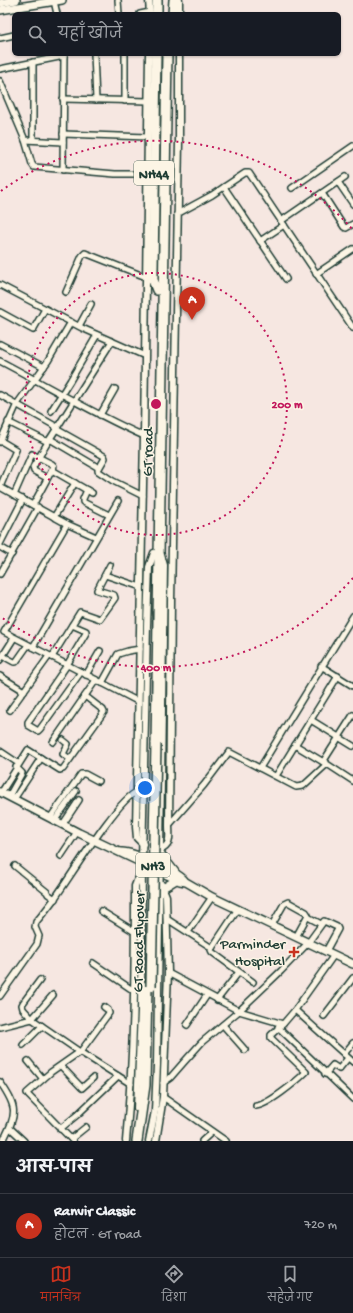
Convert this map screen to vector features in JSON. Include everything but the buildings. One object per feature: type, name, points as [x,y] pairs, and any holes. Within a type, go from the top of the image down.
[{"type":"highway","points":[[152,12],[157,0]]},
{"type":"highway","points":[[162,12],[163,0]]},
{"type":"highway","points":[[168,0],[172,12]]},
{"type":"highway","points":[[173,12],[174,0]]},
{"type":"highway","points":[[174,12],[179,0]]},
{"type":"highway","name":"NH44","points":[[156,56],[153,280],[157,290]]},
{"type":"highway","name":"NH3","points":[[162,56],[164,102],[164,281]]},
{"type":"highway","name":"NH3","points":[[157,290],[167,56]]},
{"type":"highway","name":"NH44","points":[[164,281],[169,276],[173,56]]},
{"type":"highway","name":"GT road","points":[[157,552],[164,281]]},
{"type":"highway","name":"GT road","points":[[157,290],[157,552]]},
{"type":"highway","name":"GT Road Flyover","points":[[143,1141],[150,1085],[149,986],[157,552]]},
{"type":"highway","name":"GT Road Flyover","points":[[137,1141],[144,1085],[149,986]]},
{"type":"main road","points":[[0,3],[16,0]]},
{"type":"main road","points":[[0,10],[22,3],[62,0]]},
{"type":"main road","points":[[1,792],[77,832],[121,852],[131,852],[142,860],[176,877],[183,878],[186,882],[212,897],[353,964]]},
{"type":"main road","points":[[160,852],[176,877]]},
{"type":"main road","points":[[161,886],[176,877]]},
{"type":"street","points":[[118,0],[119,12]]},
{"type":"street","points":[[149,0],[152,12]]},
{"type":"street","points":[[54,1],[57,12]]},
{"type":"street","points":[[0,38],[12,35]]},
{"type":"street","points":[[0,69],[60,56]]},
{"type":"street","points":[[63,170],[62,142],[64,56]]},
{"type":"street","points":[[94,56],[96,100]]},
{"type":"street","points":[[125,56],[125,101]]},
{"type":"street","points":[[143,844],[137,838],[136,833],[143,496],[149,56]]},
{"type":"street","points":[[160,852],[168,845],[170,825],[171,609],[179,56]]},
{"type":"street","points":[[33,62],[33,140]]},
{"type":"street","points":[[0,81],[25,140],[34,167],[63,170],[147,174]]},
{"type":"street","points":[[63,99],[149,101]]},
{"type":"street","points":[[63,134],[148,137]]},
{"type":"street","points":[[25,140],[62,142]]},
{"type":"street","points":[[292,188],[353,146]]},
{"type":"street","points":[[177,214],[224,188],[245,173],[249,173],[353,328]]},
{"type":"street","points":[[260,241],[345,177]]},
{"type":"street","points":[[338,182],[353,204]]},
{"type":"street","points":[[224,188],[286,279]]},
{"type":"street","points":[[322,193],[344,227],[346,228],[353,224]]},
{"type":"street","points":[[316,274],[353,249]]},
{"type":"street","points":[[66,292],[82,256],[85,253],[146,277]]},
{"type":"street","points":[[0,285],[97,335],[145,356]]},
{"type":"street","points":[[79,326],[91,304]]},
{"type":"street","points":[[0,312],[33,330],[45,309]]},
{"type":"street","points":[[71,322],[44,367],[17,404],[8,422],[0,441],[16,450],[0,487],[67,524],[96,537]]},
{"type":"street","points":[[51,411],[97,335]]},
{"type":"street","points":[[47,478],[33,469],[49,440],[112,341]]},
{"type":"street","points":[[0,344],[44,367]]},
{"type":"street","points":[[0,361],[35,379],[74,402],[144,436]]},
{"type":"street","points":[[100,415],[115,389]]},
{"type":"street","points":[[0,395],[104,456],[105,460],[99,468]]},
{"type":"street","points":[[8,422],[49,440],[99,468],[99,472],[143,496]]},
{"type":"street","points":[[0,574],[12,554],[52,470],[53,464],[32,454],[14,495]]},
{"type":"street","points":[[52,470],[92,492]]},
{"type":"street","points":[[54,517],[75,483]]},
{"type":"street","points":[[87,490],[82,499],[83,502],[109,515]]},
{"type":"street","points":[[0,544],[23,499]]},
{"type":"street","points":[[14,638],[2,655],[16,662],[30,646],[118,501]]},
{"type":"street","points":[[67,524],[4,630],[5,633],[139,702]]},
{"type":"street","points":[[0,547],[12,554]]},
{"type":"street","points":[[132,1141],[138,1103],[141,1010],[142,860],[149,567],[157,552]]},
{"type":"street","points":[[149,1141],[155,1111],[161,886],[160,852],[164,565],[157,552]]},
{"type":"street","points":[[10,710],[51,657],[81,612],[99,619],[102,618],[116,596],[98,590],[110,565]]},
{"type":"street","points":[[105,575],[141,587]]},
{"type":"street","points":[[260,768],[321,666],[353,616]]},
{"type":"street","points":[[72,625],[86,631],[67,665],[28,722],[28,725],[38,731],[40,730],[100,651]]},
{"type":"street","points":[[102,683],[118,654],[128,650],[140,649]]},
{"type":"street","points":[[321,666],[353,686]]},
{"type":"street","points":[[0,676],[24,691]]},
{"type":"street","points":[[276,776],[338,676]]},
{"type":"street","points":[[52,742],[96,680]]},
{"type":"street","points":[[1,792],[28,750],[61,770],[104,712],[85,696]]},
{"type":"street","points":[[170,825],[204,785],[229,752],[296,787],[300,787],[307,783],[325,763],[353,715]]},
{"type":"street","points":[[311,720],[353,746]]},
{"type":"street","points":[[63,740],[68,744],[63,754],[70,759]]},
{"type":"street","points":[[295,745],[353,781]]},
{"type":"street","points":[[0,751],[17,765],[22,773],[11,798]]},
{"type":"street","points":[[11,798],[41,758]]},
{"type":"street","points":[[52,819],[80,774],[86,774],[98,781]]},
{"type":"street","points":[[52,819],[76,791]]},
{"type":"street","points":[[0,996],[38,944],[39,936],[35,924],[55,899],[108,822],[126,799],[133,793],[137,792]]},
{"type":"street","points":[[63,824],[79,800]]},
{"type":"street","points":[[61,856],[77,832]]},
{"type":"street","points":[[15,866],[55,899]]},
{"type":"street","points":[[126,1141],[131,1084],[135,886],[142,873]]},
{"type":"street","points":[[156,1141],[163,1096],[168,973],[166,896],[161,886]]},
{"type":"street","points":[[188,932],[212,897]]},
{"type":"street","points":[[272,925],[286,902],[308,913],[308,917],[321,924]]},
{"type":"street","points":[[212,948],[238,909]]},
{"type":"street","points":[[101,911],[135,932]]},
{"type":"street","points":[[296,937],[308,917]]},
{"type":"street","points":[[166,919],[212,948],[212,952],[253,982]]},
{"type":"street","points":[[163,1084],[193,1051],[239,1011],[308,943],[322,922],[325,921],[338,929],[326,951]]},
{"type":"street","points":[[256,1106],[260,1106],[270,1101],[306,1072],[271,1038],[271,1034],[281,1026],[295,1010],[334,955]]},
{"type":"street","points":[[93,963],[134,991]]},
{"type":"street","points":[[217,1000],[239,972]]},
{"type":"street","points":[[168,973],[239,1011],[281,1026],[325,1074],[353,1099]]},
{"type":"street","points":[[324,1016],[353,978]]},
{"type":"street","points":[[40,980],[22,1005],[23,1009],[32,1019],[42,1026],[131,1084]]},
{"type":"street","points":[[0,1027],[32,1019],[53,995]]},
{"type":"street","points":[[187,1025],[207,995]]},
{"type":"street","points":[[86,1127],[72,1140],[27,1094],[43,1079],[80,1052],[109,1013],[104,1007]]},
{"type":"street","points":[[295,1010],[353,1062]]},
{"type":"street","points":[[222,1025],[245,1050]]},
{"type":"street","points":[[22,1045],[42,1026]]},
{"type":"street","points":[[325,1074],[333,1065],[339,1069],[353,1044]]},
{"type":"street","points":[[28,1061],[43,1079]]},
{"type":"street","points":[[60,1066],[82,1088],[93,1078]]},
{"type":"street","points":[[60,1129],[118,1076]]},
{"type":"street","points":[[0,1082],[12,1099],[14,1108],[10,1128],[3,1141]]},
{"type":"street","points":[[163,1096],[226,1141]]},
{"type":"street","points":[[10,1128],[24,1141]]},
{"type":"street","points":[[202,1141],[212,1132]]},
{"type":"place","name":"Ranvir Classic","points":[[192,320]]},
{"type":"place","name":"Parminder Hospital","points":[[294,952]]}]
